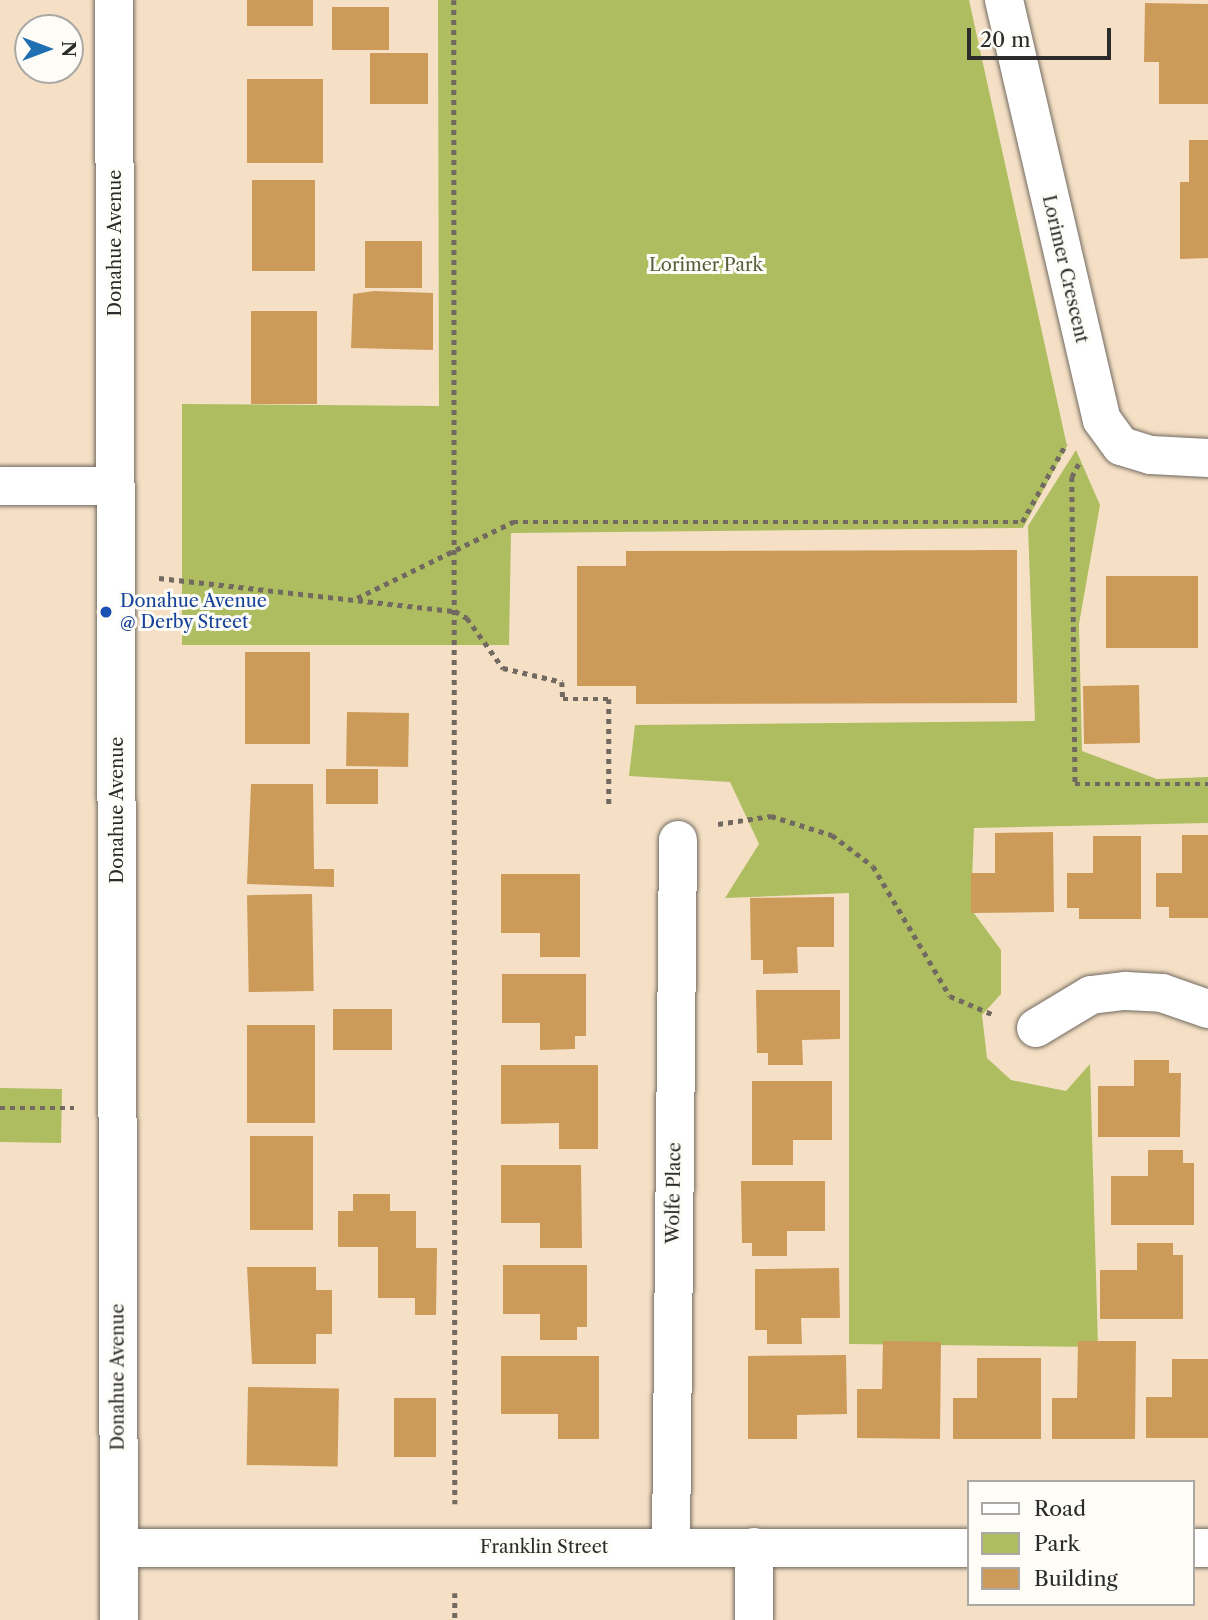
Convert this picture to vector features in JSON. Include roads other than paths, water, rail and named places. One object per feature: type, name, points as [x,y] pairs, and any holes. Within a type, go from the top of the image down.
[{"type":"street","name":"Donahue Avenue","points":[[114,0],[119,1620]]},
{"type":"street","name":"Lorimer Crescent","points":[[1004,0],[1101,416],[1121,446],[1151,455],[1208,458]]},
{"type":"street","points":[[0,486],[115,485]]},
{"type":"street","name":"Wolfe Place","points":[[671,1546],[678,840]]},
{"type":"street","points":[[1037,1028],[1091,995],[1126,990],[1162,993],[1208,1009]]},
{"type":"street","points":[[754,1547],[754,1620]]},
{"type":"street","name":"Franklin Street","points":[[119,1548],[967,1548]]},
{"type":"place","name":"Donahue Avenue @ Derby Street","points":[[106,612]]},
{"type":"park label","name":"Lorimer Park","points":[[706,265]]}]
